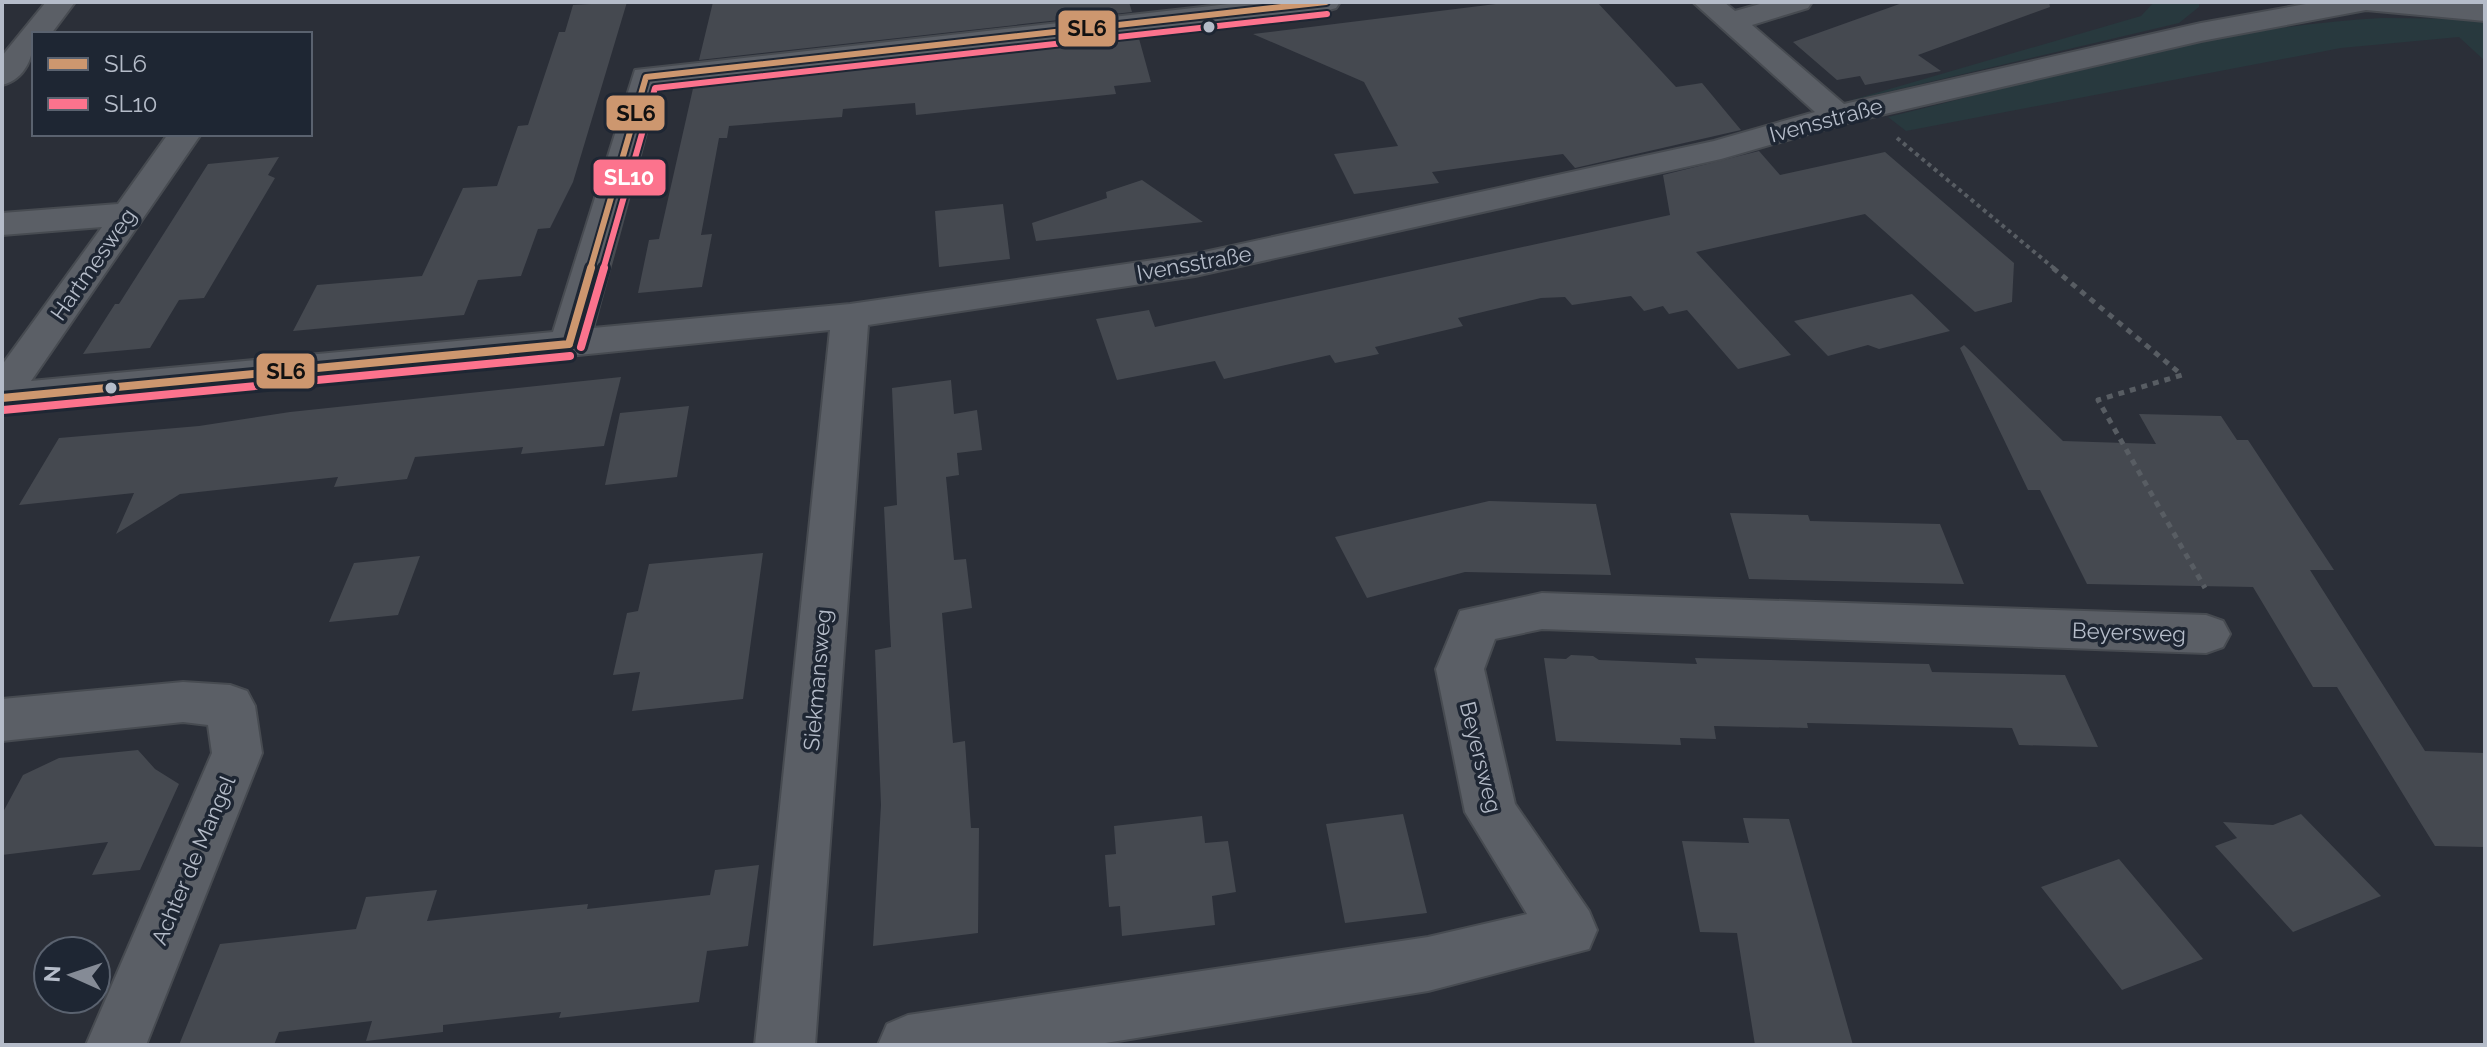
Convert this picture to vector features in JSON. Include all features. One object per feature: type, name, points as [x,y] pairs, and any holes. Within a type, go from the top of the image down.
[{"type":"street","points":[[37,32],[61,2]]},
{"type":"street","points":[[569,344],[646,77],[1326,2]]},
{"type":"street","points":[[1707,2],[1850,112]]},
{"type":"street","points":[[1731,22],[1798,2]]},
{"type":"street","name":"Ivensstraße","points":[[2,396],[850,316],[1195,265],[1721,149],[2203,17],[2366,2],[2485,12]]},
{"type":"street","points":[[2,76],[32,39]]},
{"type":"street","name":"Hartmesweg","points":[[2,396],[184,136]]},
{"type":"street","points":[[2,224],[127,214]]},
{"type":"street","name":"Siekmansweg","points":[[785,1045],[850,316]]},
{"type":"street","name":"Beyersweg","points":[[908,1045],[1428,964],[1569,930],[1491,812],[1460,669],[1477,624],[1542,611],[2206,634]]},
{"type":"street","name":"Achter de Mangel","points":[[2,720],[183,702],[230,706],[237,753],[116,1045]]},
{"type":"path","points":[[1850,112],[2182,375],[2098,400],[2213,604],[2206,634]]},
{"type":"shaded area","points":[[2154,2],[2199,2],[2199,7],[2179,23],[1845,102],[2141,16]]},
{"type":"shaded area","points":[[2382,18],[2485,19],[2485,61],[2459,37],[2341,48],[1906,131],[1888,117],[2072,70],[2195,43],[2319,23]]},
{"type":"building","points":[[627,2],[573,182],[550,228],[538,229],[521,276],[478,280],[464,315],[293,331],[317,285],[422,276],[463,188],[497,186],[518,126],[528,125],[559,32],[565,32],[573,5]]},
{"type":"building","points":[[713,2],[1129,2],[1132,12],[699,60]]},
{"type":"building","points":[[1512,2],[1597,2],[1676,87],[1702,83],[1741,130],[1575,168],[1563,154],[1432,172],[1439,183],[1354,194],[1334,154],[1398,146],[1364,82],[1253,34]]},
{"type":"building","points":[[1905,2],[2049,2],[2050,7],[1918,55],[1941,71],[1865,85],[1860,76],[1837,80],[1793,42]]},
{"type":"building","points":[[1138,35],[1151,82],[1114,86],[1116,94],[916,115],[915,103],[843,109],[842,117],[729,126],[727,138],[719,138],[701,235],[712,234],[702,287],[638,293],[649,240],[659,239],[694,84]]},
{"type":"building","points":[[1759,151],[1780,175],[1885,152],[2014,263],[2012,302],[1975,312],[1865,214],[1696,252],[1791,355],[1738,369],[1687,310],[1669,314],[1663,306],[1644,311],[1631,296],[1572,305],[1565,297],[1541,298],[1458,318],[1463,326],[1375,347],[1379,354],[1335,363],[1330,355],[1224,379],[1215,361],[1117,380],[1096,319],[1149,310],[1155,327],[1670,215],[1663,175]]},
{"type":"building","points":[[279,157],[268,175],[275,178],[204,298],[179,300],[150,348],[83,354],[115,304],[119,304],[208,164]]},
{"type":"building","points":[[1142,180],[1203,222],[1036,241],[1032,223],[1107,198],[1106,192]]},
{"type":"building","points":[[1003,204],[1010,259],[939,267],[935,211]]},
{"type":"building","points":[[1912,294],[1950,331],[1879,349],[1868,345],[1828,356],[1794,321]]},
{"type":"building","points":[[1964,345],[2063,441],[2156,444],[2139,414],[2221,416],[2237,440],[2248,440],[2334,570],[2310,570],[2425,751],[2485,753],[2485,847],[2435,846],[2337,687],[2313,687],[2253,587],[2087,584],[2040,490],[2028,490],[1960,348]]},
{"type":"building","points":[[621,377],[604,446],[521,454],[523,447],[415,457],[407,479],[334,487],[338,477],[180,494],[116,534],[134,493],[19,505],[59,438],[199,426],[290,412]]},
{"type":"building","points":[[951,380],[954,414],[977,410],[982,450],[957,453],[959,475],[946,477],[954,560],[966,559],[972,608],[942,613],[953,743],[965,741],[971,828],[979,828],[978,933],[873,946],[881,805],[875,650],[891,647],[884,507],[897,505],[892,388]]},
{"type":"building","points":[[689,406],[677,477],[605,485],[620,413]]},
{"type":"building","points":[[1489,501],[1596,504],[1611,575],[1465,572],[1367,598],[1335,537]]},
{"type":"building","points":[[1730,513],[1808,515],[1810,521],[1940,524],[1964,584],[1749,579]]},
{"type":"building","points":[[763,553],[743,699],[632,711],[640,672],[613,675],[627,613],[638,611],[649,564]]},
{"type":"building","points":[[420,556],[398,615],[329,622],[354,563]]},
{"type":"building","points":[[1571,655],[1593,656],[1599,660],[1697,664],[1695,658],[1929,664],[1932,672],[2065,675],[2098,747],[2019,745],[2012,728],[1807,723],[1808,728],[1714,726],[1716,739],[1680,738],[1681,745],[1556,741],[1544,658],[1566,659]]},
{"type":"building","points":[[138,750],[155,769],[179,784],[140,870],[92,875],[108,842],[2,855],[2,814],[23,775],[59,758]]},
{"type":"building","points":[[1403,814],[1427,913],[1345,923],[1326,824]]},
{"type":"building","points":[[2301,814],[2381,896],[2293,932],[2215,846],[2237,838],[2223,822],[2273,825]]},
{"type":"building","points":[[1202,816],[1205,843],[1228,841],[1236,892],[1212,896],[1215,925],[1122,936],[1120,906],[1109,907],[1105,855],[1116,854],[1114,826]]},
{"type":"building","points":[[1743,818],[1789,819],[1853,1045],[1755,1045],[1737,933],[1700,932],[1682,841],[1749,843]]},
{"type":"building","points":[[2119,859],[2203,959],[2122,990],[2041,887]]},
{"type":"building","points":[[759,865],[748,946],[707,951],[699,1002],[559,1018],[561,1012],[443,1025],[443,1032],[366,1041],[372,1021],[279,1032],[274,1045],[179,1045],[220,944],[356,929],[366,897],[437,890],[427,921],[588,904],[587,909],[710,895],[715,870]]},
{"type":"transit line","name":"SL6","points":[[569,344],[646,77],[1326,2]]},
{"type":"transit line","name":"SL10","points":[[581,347],[655,88],[1327,14]]},
{"type":"transit line","name":"SL6","points":[[2,398],[569,344]]},
{"type":"transit line","name":"SL10","points":[[3,410],[570,356]]}]
